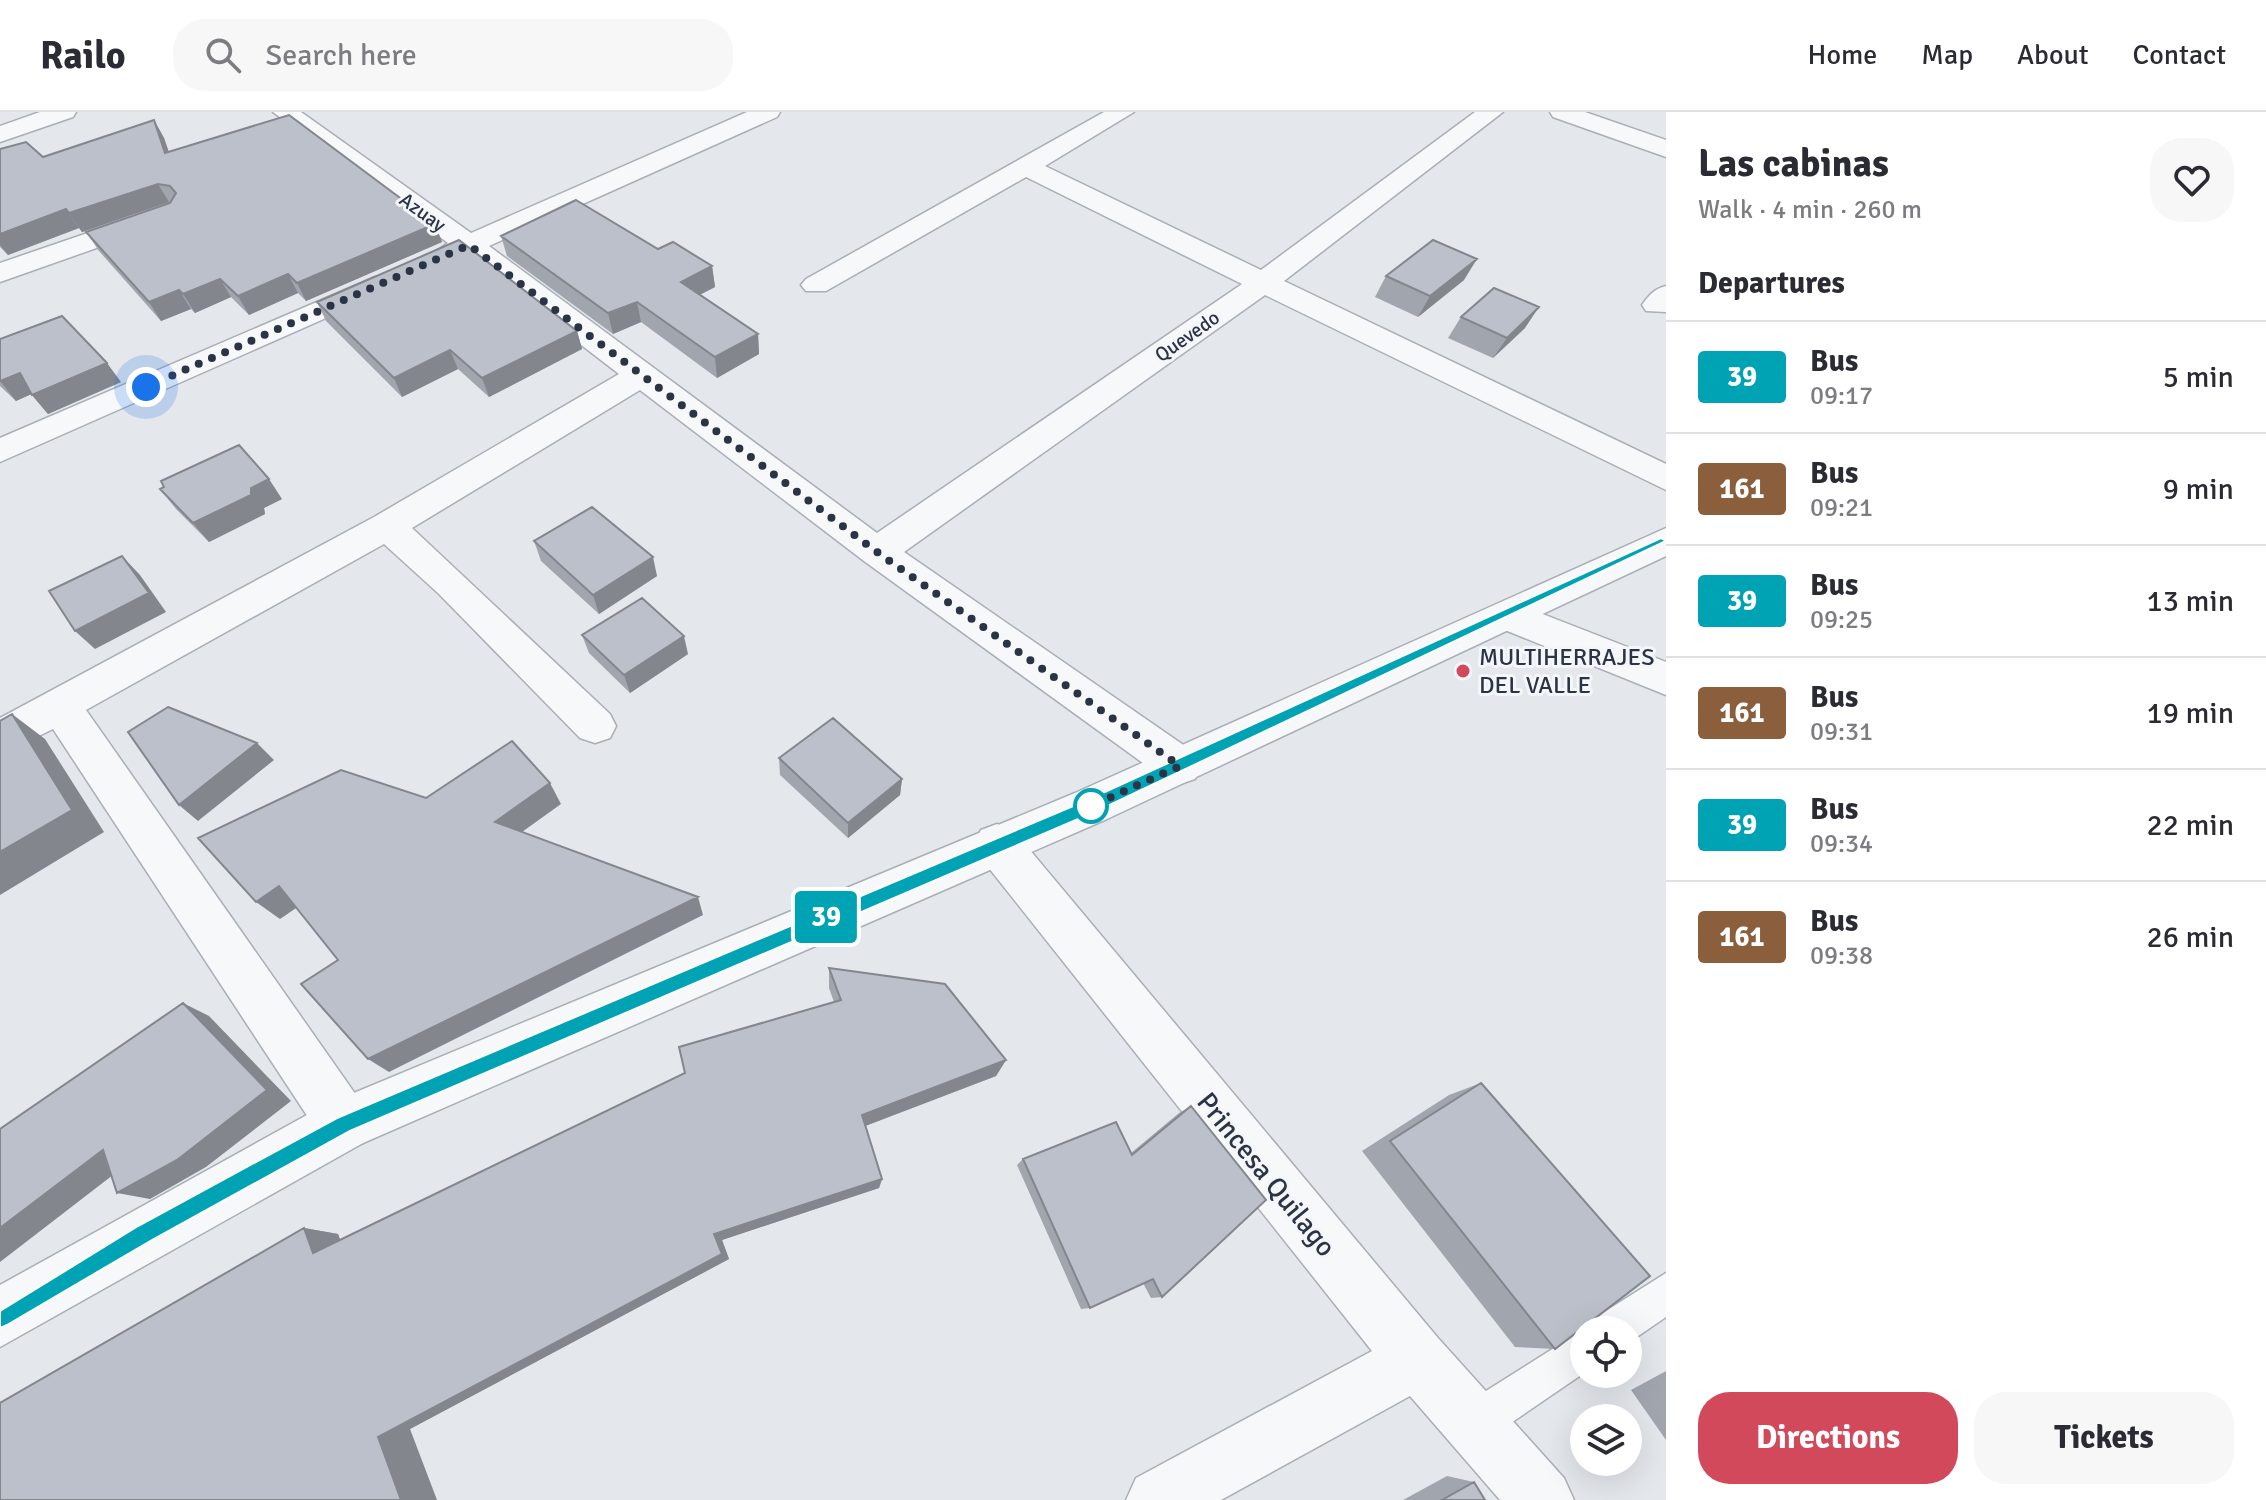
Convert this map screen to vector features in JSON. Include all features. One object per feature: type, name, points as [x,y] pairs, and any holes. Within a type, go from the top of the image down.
[{"type":"street","points":[[0,134],[64,112]]},
{"type":"street","name":"Azuay","points":[[285,112],[469,245],[877,552],[1180,766]]},
{"type":"street","points":[[425,264],[768,112]]},
{"type":"street","points":[[816,285],[1122,112]]},
{"type":"street","name":"Quevedo","points":[[877,552],[1261,284],[1491,112]]},
{"type":"street","points":[[1562,112],[1666,149]]},
{"type":"street","points":[[1025,167],[1666,478]]},
{"type":"street","points":[[0,273],[170,213]]},
{"type":"street","points":[[0,451],[395,277]]},
{"type":"street","points":[[0,738],[387,526],[641,375]]},
{"type":"street","points":[[387,526],[452,584],[595,726]]},
{"type":"street","points":[[0,1318],[145,1233],[344,1124],[1180,766],[1666,541]]},
{"type":"street","points":[[1509,616],[1666,679]]},
{"type":"street","points":[[60,705],[344,1124]]},
{"type":"street","name":"Princesa Quilago","points":[[997,844],[1417,1359],[1542,1500]]},
{"type":"street","points":[[1158,1500],[1417,1359]]},
{"type":"lane","points":[[1632,1316],[1666,1293]]},
{"type":"lane","points":[[1474,1423],[1570,1358]]},
{"type":"building","points":[[289,115],[435,224],[297,283],[288,274],[238,296],[220,279],[183,294],[179,290],[149,302],[86,232],[170,203],[176,193],[170,186],[158,184],[69,213],[66,209],[0,234],[0,149],[26,142],[43,157],[154,120],[165,153]]},
{"type":"building","points":[[576,200],[658,249],[673,242],[712,266],[681,282],[758,334],[715,357],[637,302],[608,313],[501,236]]},
{"type":"building","points":[[459,240],[577,331],[482,378],[450,350],[394,378],[317,302]]},
{"type":"building","points":[[1433,240],[1477,259],[1430,296],[1386,276]]},
{"type":"building","points":[[1494,288],[1539,307],[1507,338],[1461,317]]},
{"type":"building","points":[[62,316],[107,363],[32,395],[20,373],[0,381],[0,339]]},
{"type":"building","points":[[239,445],[269,479],[251,488],[251,495],[193,523],[160,489],[164,487],[161,481]]},
{"type":"building","points":[[592,507],[653,557],[593,595],[534,541]]},
{"type":"building","points":[[122,556],[149,593],[75,631],[49,591]]},
{"type":"building","points":[[642,598],[684,636],[624,675],[582,635]]},
{"type":"building","points":[[168,707],[257,743],[179,805],[128,732]]},
{"type":"building","points":[[12,714],[72,810],[0,852],[0,721]]},
{"type":"building","points":[[833,718],[902,779],[848,823],[779,758]]},
{"type":"building","points":[[512,741],[550,783],[495,822],[698,897],[368,1059],[301,984],[338,960],[279,886],[256,902],[198,838],[341,770],[426,798]]},
{"type":"building","points":[[829,968],[945,984],[1006,1060],[862,1115],[882,1179],[714,1234],[722,1254],[378,1437],[401,1500],[0,1500],[0,1403],[304,1228],[313,1253],[685,1073],[679,1047],[841,1000]]},
{"type":"building","points":[[183,1003],[267,1090],[177,1160],[117,1193],[103,1150],[0,1228],[0,1129]]},
{"type":"building","points":[[1481,1083],[1650,1276],[1598,1316],[1570,1316],[1570,1337],[1555,1349],[1390,1141]]},
{"type":"building","points":[[1191,1106],[1266,1200],[1162,1297],[1153,1279],[1090,1308],[1023,1159],[1116,1122],[1132,1155]]},
{"type":"building","points":[[1474,1482],[1485,1500],[1442,1500]]},
{"type":"bus line","name":"39","points":[[0,1318],[145,1233],[344,1124],[1091,806],[1482,629],[1666,541]]},
{"type":"place","name":"MULTIHERRAJES DEL VALLE","points":[[1463,671]]},
{"type":"route","points":[[146,387],[469,245],[877,552],[1180,766],[1091,806]]}]
